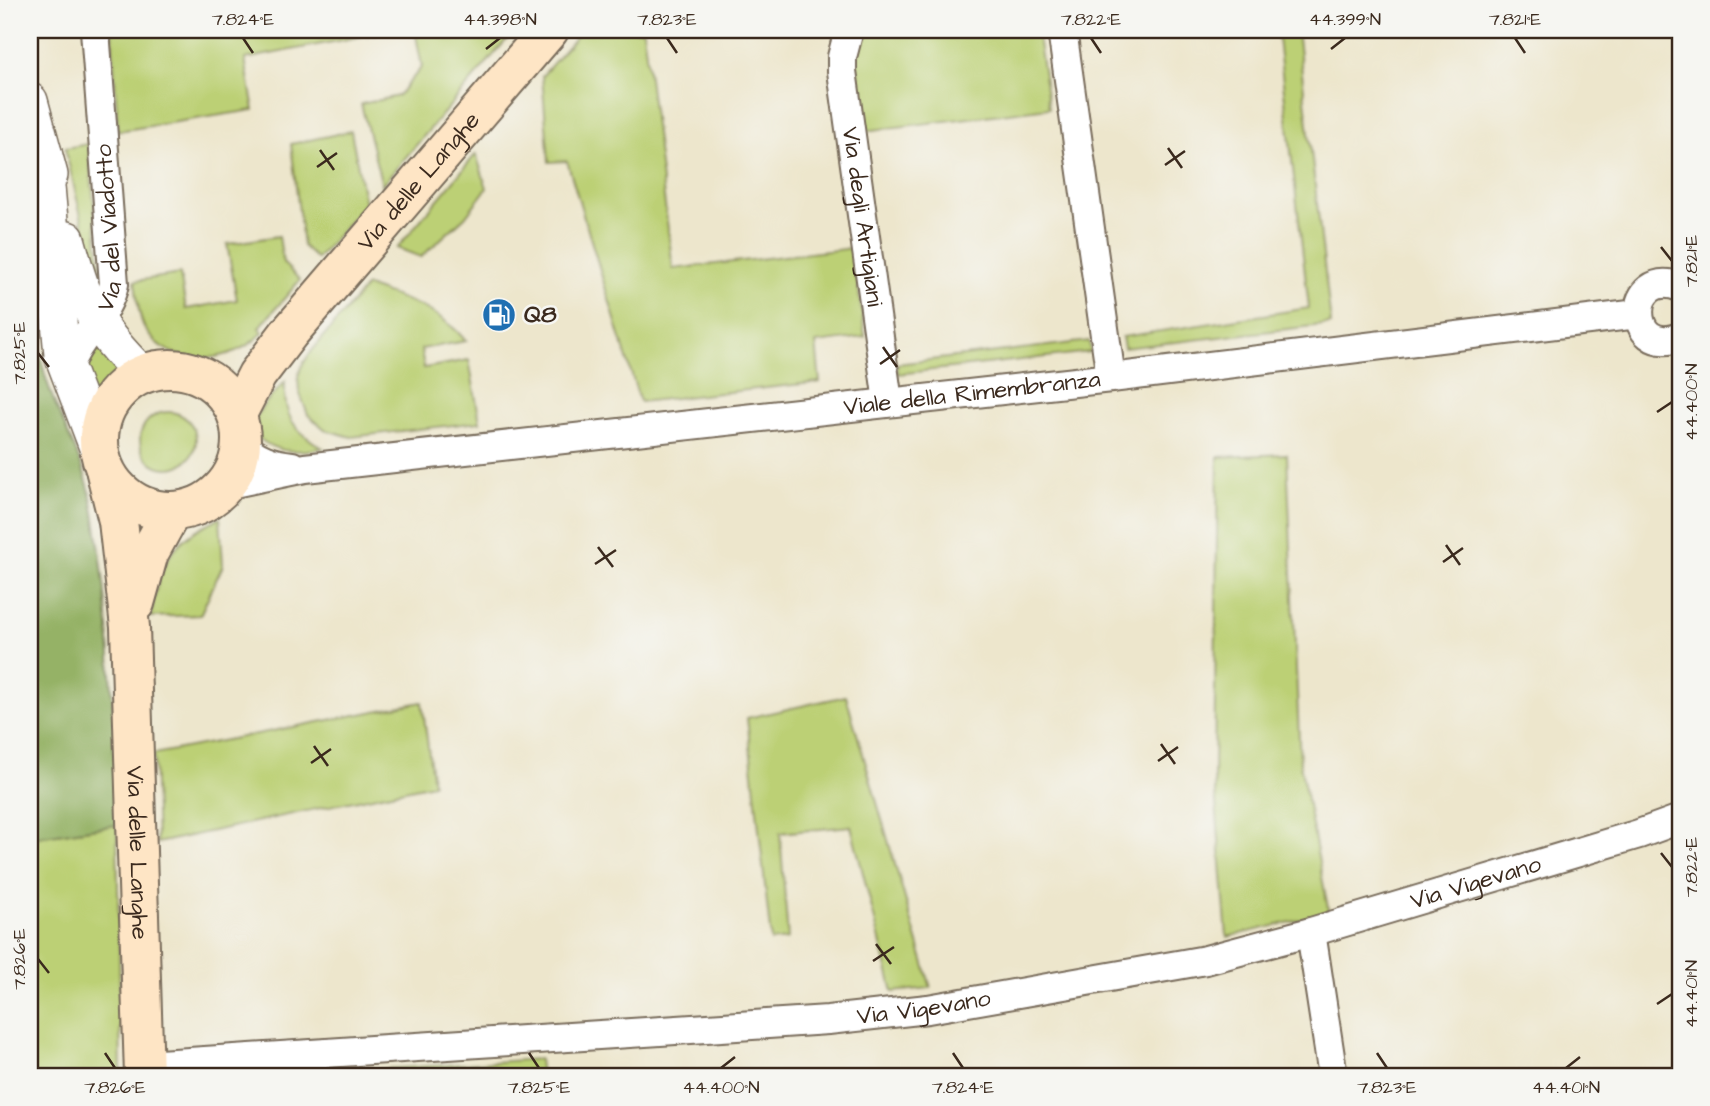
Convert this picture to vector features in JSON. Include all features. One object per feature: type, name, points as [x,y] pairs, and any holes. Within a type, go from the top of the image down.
[{"type":"main road","name":"Via delle Langhe","points":[[103,464],[118,489],[134,502],[152,509],[172,511],[189,508],[206,502],[224,485],[238,461],[239,429],[257,375],[289,332],[549,30]]},
{"type":"main road","name":"Via delle Langhe","points":[[209,381],[238,372],[289,332]]},
{"type":"main road","points":[[142,374],[170,368],[197,374],[221,390],[239,429]]},
{"type":"main road","name":"Via delle Langhe","points":[[142,374],[121,387],[106,407],[99,430],[103,464],[118,521],[130,627],[144,1070]]},
{"type":"main road","name":"Via delle Langhe","points":[[130,627],[139,583],[149,553],[172,511]]},
{"type":"street","name":"Via del Viadotto","points":[[66,370],[77,345],[111,297],[114,269],[95,30]]},
{"type":"street","name":"Via degli Artigiani","points":[[849,30],[842,71],[888,402]]},
{"type":"street","points":[[1062,30],[1111,377]]},
{"type":"street","points":[[30,101],[82,293],[106,337],[142,374]]},
{"type":"street","points":[[44,153],[60,341],[66,370],[103,464]]},
{"type":"street","points":[[1680,287],[1664,284],[1654,286],[1645,293],[1639,304],[1638,314],[1641,326],[1654,338],[1668,341],[1680,337]]},
{"type":"street","name":"Viale della Rimembranza","points":[[305,468],[1111,377],[1638,314]]},
{"type":"street","points":[[239,429],[253,455],[266,461],[305,468]]},
{"type":"street","points":[[224,485],[305,468]]},
{"type":"street","name":"Via Vigevano","points":[[144,1070],[865,1017],[928,1009],[1206,960],[1311,932],[1639,834],[1680,819]]},
{"type":"street","points":[[1311,932],[1333,1076]]},
{"type":"green space","points":[[112,30],[394,30],[245,59],[254,110],[118,131]]},
{"type":"green space","points":[[415,30],[515,30],[382,185],[361,104],[398,96],[422,67]]},
{"type":"green space","points":[[582,30],[643,30],[673,269],[853,248],[865,337],[816,343],[820,382],[640,402],[567,161],[549,162],[542,76]]},
{"type":"green space","points":[[864,30],[1037,30],[1049,108],[865,131],[856,59]]},
{"type":"green space","points":[[1277,30],[1297,30],[1331,324],[1124,348],[1122,337],[1309,308]]},
{"type":"green space","points":[[351,131],[365,204],[317,259],[303,246],[291,144]]},
{"type":"green space","points":[[88,144],[100,266],[93,267],[65,148]]},
{"type":"green space","points":[[476,154],[487,188],[465,217],[421,257],[397,248]]},
{"type":"green space","points":[[30,218],[39,349],[54,401],[88,484],[99,542],[110,663],[117,825],[30,838]]},
{"type":"green space","points":[[279,236],[283,263],[300,280],[259,328],[263,332],[251,343],[220,356],[186,357],[170,352],[156,342],[145,329],[139,312],[135,281],[180,274],[186,309],[237,300],[227,244]]},
{"type":"green space","points":[[366,286],[432,312],[466,341],[421,349],[424,368],[469,360],[480,422],[351,437],[326,430],[308,415],[299,391],[298,377],[301,367]]},
{"type":"green space","points":[[94,341],[121,372],[92,404],[79,362]]},
{"type":"green space","points":[[1089,341],[1091,352],[898,374],[897,364]]},
{"type":"green space","points":[[285,382],[286,405],[292,422],[323,448],[285,450],[271,446],[255,433],[257,415]]},
{"type":"green space","points":[[162,412],[174,412],[184,416],[192,424],[196,440],[192,456],[184,464],[174,468],[162,468],[152,464],[144,456],[140,446],[140,434],[144,424],[152,416]]},
{"type":"green space","points":[[1287,454],[1300,764],[1329,913],[1227,937],[1214,778],[1218,457]]},
{"type":"green space","points":[[220,518],[223,565],[200,615],[151,617],[158,583],[170,556],[189,535]]},
{"type":"green space","points":[[846,696],[931,988],[893,992],[851,826],[780,833],[788,939],[771,941],[747,718]]},
{"type":"green space","points":[[422,702],[433,784],[157,843],[154,754]]},
{"type":"green space","points":[[117,825],[121,1076],[30,1076],[30,838]]},
{"type":"green space","points":[[539,1059],[541,1076],[337,1076],[337,1072]]},
{"type":"place","name":"Q8","points":[[499,315]]}]
